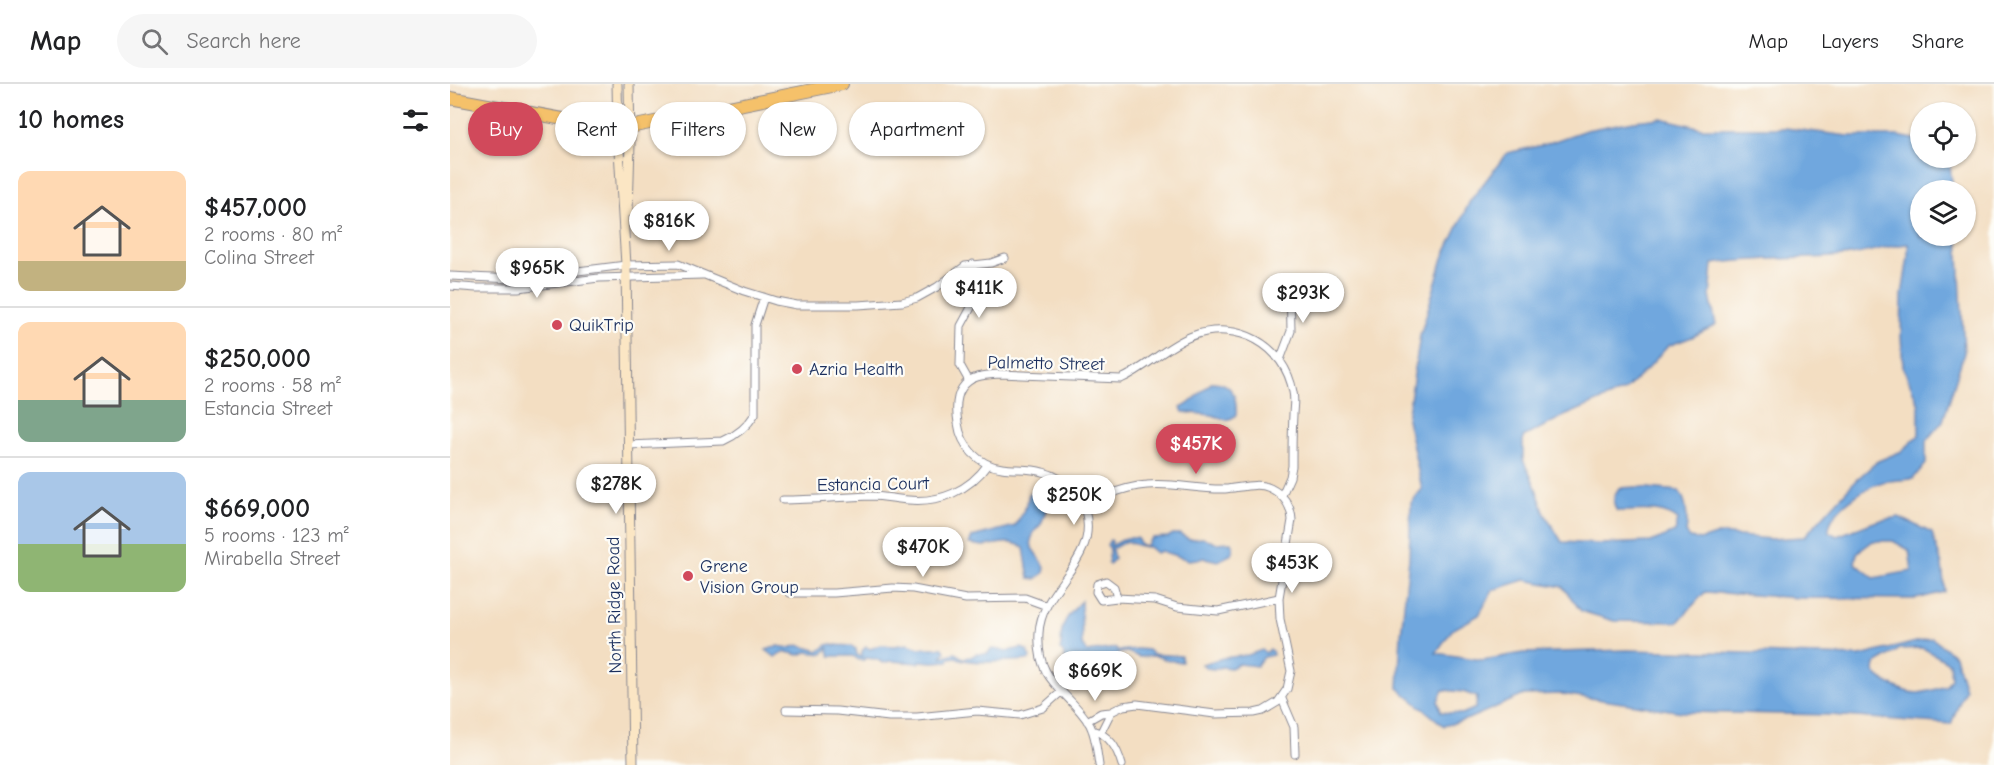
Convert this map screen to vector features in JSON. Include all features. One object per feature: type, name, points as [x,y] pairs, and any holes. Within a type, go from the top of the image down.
[{"type":"highway","points":[[638,124],[842,84]]},
{"type":"highway","points":[[450,98],[555,118]]},
{"type":"main road","name":"North Ridge Road","points":[[617,84],[620,102]]},
{"type":"main road","name":"North Ridge Road","points":[[627,102],[630,84]]},
{"type":"main road","name":"North Ridge Road","points":[[624,156],[633,765]]},
{"type":"street","points":[[450,276],[513,279],[626,266],[678,264],[764,297],[797,305],[858,305],[902,302],[925,294],[965,266],[991,263],[1005,258]]},
{"type":"street","points":[[973,264],[974,302],[961,326],[960,365],[969,381],[959,393],[958,428],[963,441],[978,458],[1000,468],[1041,471],[1058,477],[1079,496],[1085,510],[1086,533],[1082,554],[1047,606],[1040,622],[1039,649],[1043,668],[1092,729],[1099,765]]},
{"type":"street","points":[[450,286],[518,288],[584,279],[705,275]]},
{"type":"street","points":[[1282,495],[1292,466],[1294,395],[1291,381],[1280,360],[1291,330],[1290,282]]},
{"type":"street","points":[[628,445],[723,441],[748,425],[755,414],[756,325],[764,297]]},
{"type":"street","name":"Palmetto Street","points":[[969,381],[979,376],[999,374],[1121,379],[1137,372],[1189,337],[1212,331],[1234,331],[1254,338],[1271,350],[1280,360]]},
{"type":"street","name":"Estancia Court","points":[[783,500],[876,496],[916,500],[935,499],[965,488],[988,464]]},
{"type":"street","points":[[1085,510],[1107,495],[1127,487],[1150,484],[1216,489],[1260,486],[1282,495],[1289,505],[1292,520],[1279,598],[1281,628],[1291,671],[1290,681],[1282,699],[1274,706],[1254,713],[1197,713],[1137,704],[1101,713],[1087,721]]},
{"type":"street","points":[[1079,496],[1101,491],[1107,495]]},
{"type":"street","points":[[790,593],[913,589],[966,599],[1025,598],[1047,606]]},
{"type":"street","points":[[1117,598],[1155,600],[1177,607],[1218,611],[1279,598]]},
{"type":"street","points":[[786,710],[837,711],[889,717],[977,711],[1020,715],[1043,708],[1061,692]]},
{"type":"street","points":[[1282,699],[1294,727],[1295,754]]},
{"type":"street","points":[[1101,732],[1111,712]]},
{"type":"street","points":[[1092,729],[1110,739],[1118,752],[1122,765]]},
{"type":"water","points":[[1661,118],[1702,128],[1785,128],[1848,136],[1897,136],[1910,138],[1910,168],[1950,168],[1952,180],[1910,180],[1910,246],[1959,246],[1964,353],[1943,421],[1926,441],[1926,464],[1913,479],[1883,482],[1857,495],[1834,516],[1829,532],[1837,536],[1877,521],[1899,517],[1932,533],[1942,565],[1945,592],[1916,599],[1801,598],[1705,592],[1678,622],[1614,621],[1581,611],[1563,587],[1525,580],[1493,590],[1479,615],[1452,630],[1436,653],[1483,660],[1523,653],[1628,650],[1860,656],[1932,638],[1955,656],[1965,689],[1951,724],[1830,715],[1683,712],[1562,694],[1524,695],[1468,719],[1444,726],[1398,688],[1409,558],[1411,503],[1422,489],[1407,419],[1420,336],[1443,258],[1470,201],[1507,153],[1543,145],[1586,130]],"holes":[[[1908,244],[1902,295],[1901,336],[1903,367],[1919,405],[1919,435],[1902,451],[1878,461],[1856,480],[1804,537],[1770,539],[1718,534],[1700,540],[1690,538],[1686,533],[1687,517],[1679,491],[1637,487],[1619,488],[1614,499],[1617,511],[1664,513],[1678,520],[1675,532],[1651,542],[1600,544],[1562,542],[1545,514],[1523,460],[1523,437],[1562,417],[1625,390],[1668,346],[1716,325],[1710,296],[1713,264],[1745,260],[1843,256]],[[1873,541],[1893,541],[1909,550],[1912,571],[1874,578],[1855,563],[1857,553]],[[1923,648],[1949,663],[1951,678],[1946,686],[1918,693],[1905,691],[1885,682],[1874,672],[1875,664],[1900,649]],[[1443,690],[1463,692],[1477,697],[1476,708],[1462,714],[1441,712],[1438,701]]]},
{"type":"water","points":[[1213,382],[1225,385],[1232,392],[1236,403],[1236,415],[1226,420],[1212,415],[1183,412],[1181,408]]},
{"type":"water","points":[[1036,491],[1044,494],[1048,505],[1041,524],[1031,540],[1032,548],[1045,567],[1044,573],[1036,579],[1029,578],[1024,548],[1019,545],[1010,543],[985,546],[969,544],[972,537],[1015,526],[1026,506],[1029,494]]},
{"type":"water","points":[[1180,534],[1189,539],[1204,538],[1215,543],[1231,542],[1232,554],[1218,561],[1205,558],[1189,560],[1161,551],[1156,553],[1149,547],[1140,546],[1126,541],[1112,549],[1114,559],[1109,565],[1108,563],[1110,549],[1107,545],[1110,540],[1112,541],[1111,546],[1126,538],[1137,538],[1140,544],[1145,546],[1152,538],[1168,537]]},
{"type":"water","points":[[1081,601],[1082,645],[1087,652],[1116,648],[1117,651],[1148,650],[1153,654],[1181,656],[1182,662],[1156,656],[1139,657],[1127,652],[1120,653],[1111,660],[1093,665],[1088,669],[1083,680],[1080,679],[1068,665],[1060,650],[1064,623]]},
{"type":"water","points":[[832,644],[853,647],[857,655],[862,657],[862,651],[866,647],[870,649],[880,645],[908,644],[919,648],[943,648],[945,652],[941,657],[955,653],[963,658],[976,654],[987,654],[992,649],[1008,651],[1022,648],[1028,651],[1030,658],[1029,660],[991,662],[971,661],[956,657],[949,658],[948,661],[883,663],[876,659],[859,660],[853,656],[830,656],[829,648],[823,654],[807,652],[799,655],[786,652],[775,657],[766,650],[778,646],[790,648],[798,645],[819,651]]},
{"type":"water","points":[[1270,649],[1273,655],[1264,657],[1257,666],[1239,664],[1231,668],[1214,669],[1206,668],[1202,664],[1262,650],[1266,653]]},
{"type":"place","name":"QuikTrip","points":[[557,325]]},
{"type":"place","name":"Azria Health","points":[[797,369]]},
{"type":"place","name":"Grene Vision Group","points":[[688,576]]}]
